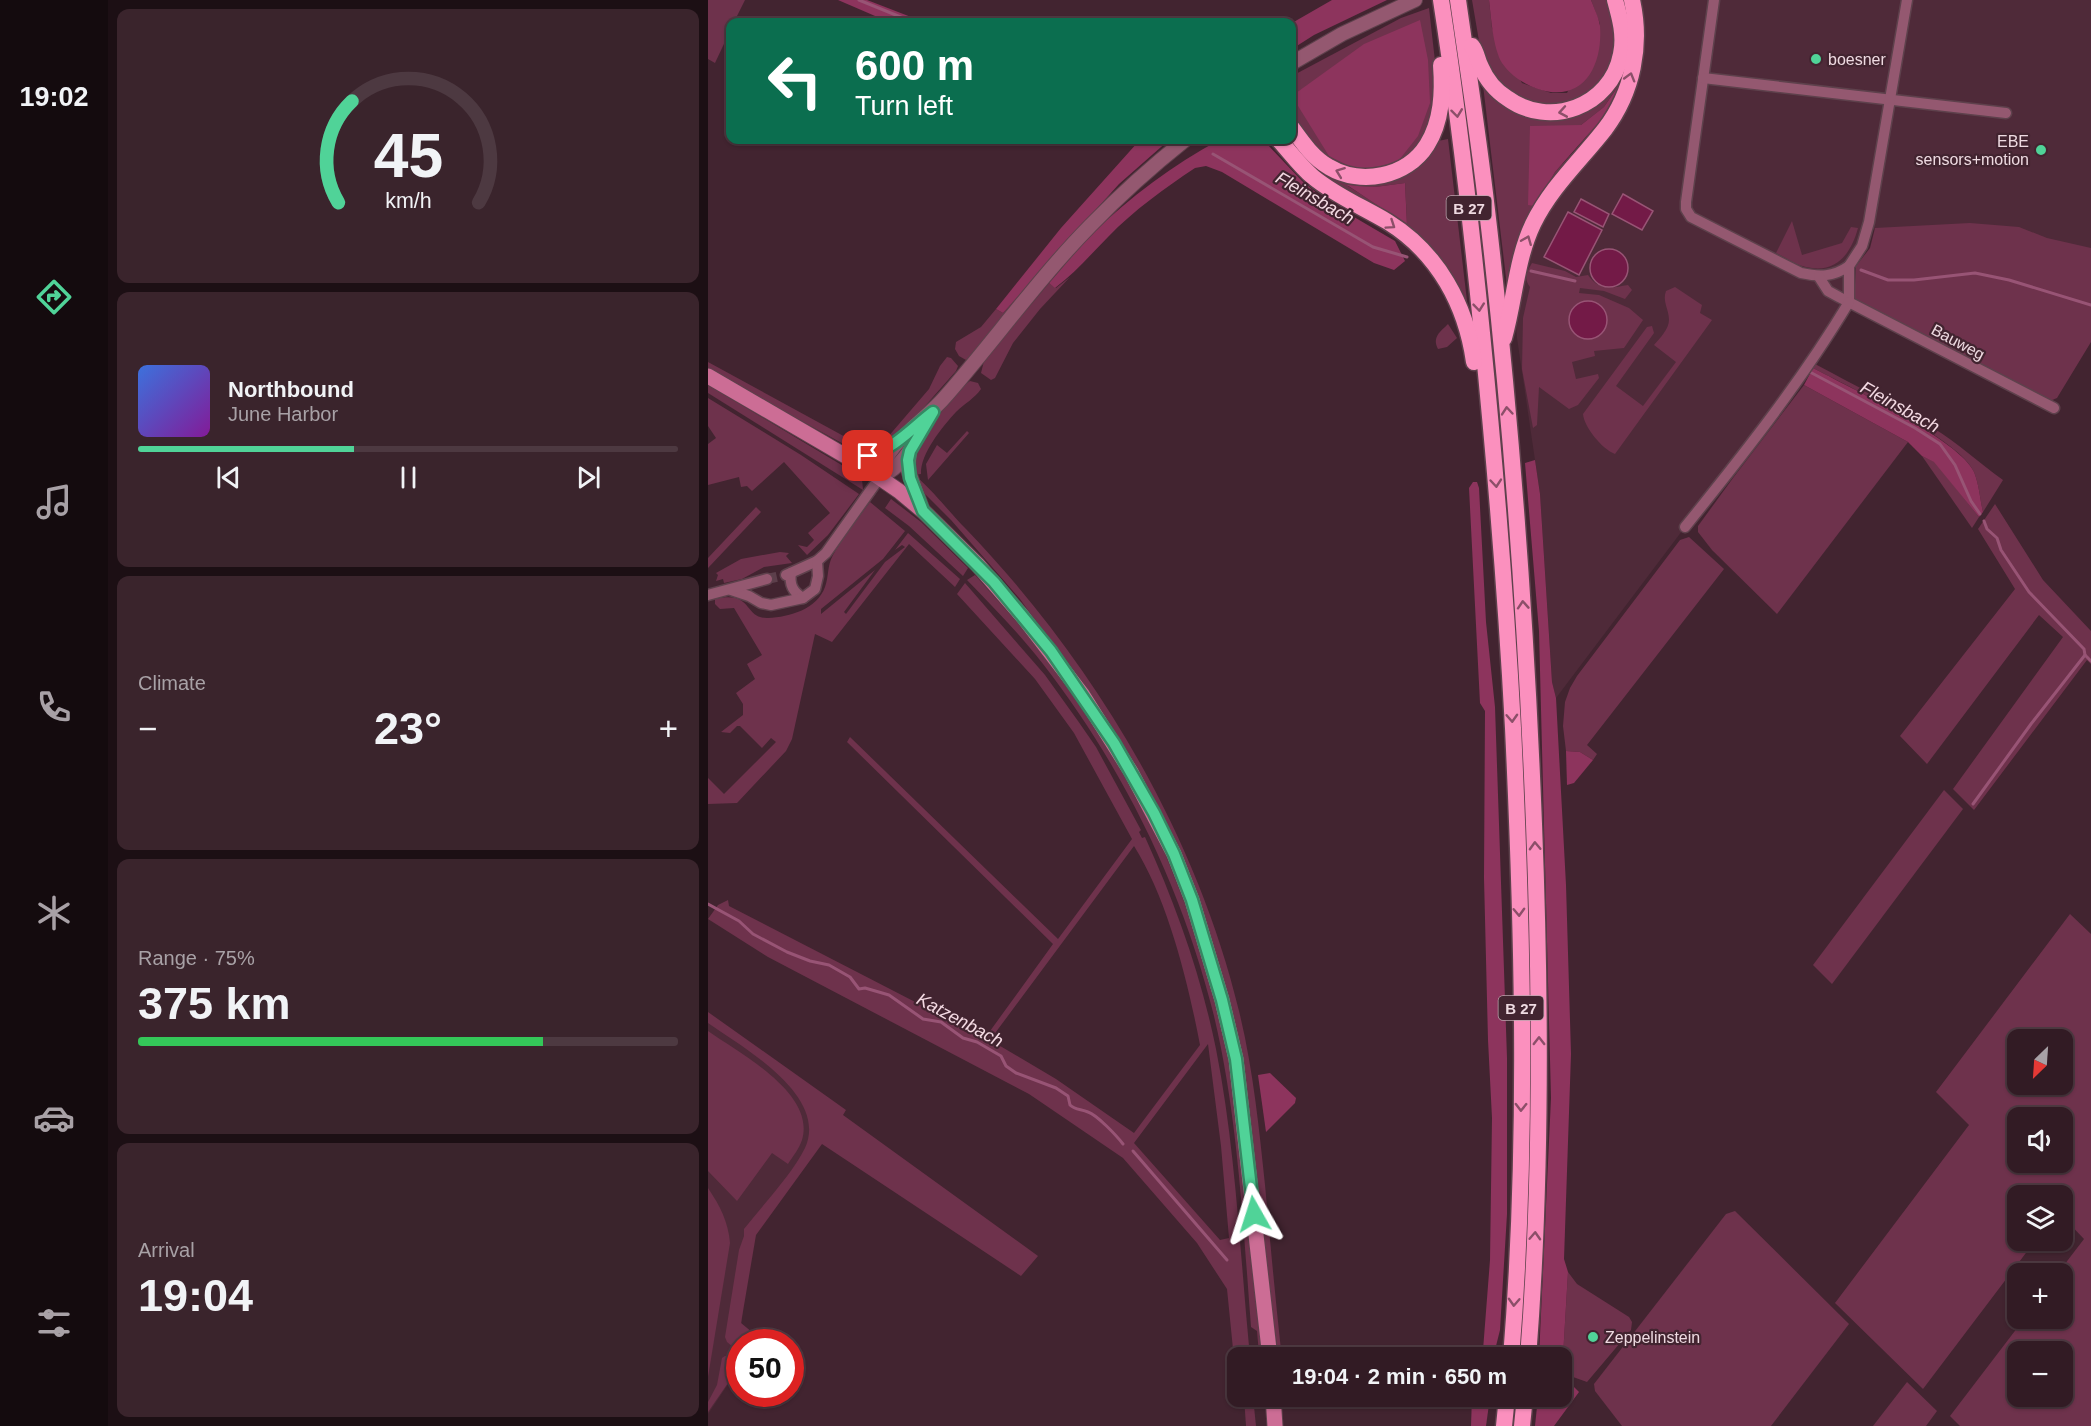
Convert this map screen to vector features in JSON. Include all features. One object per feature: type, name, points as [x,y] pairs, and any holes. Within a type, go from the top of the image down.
[{"type":"highway","name":"B 27","points":[[1458,0],[1484,188],[1502,346],[1524,617],[1537,908],[1539,1106],[1529,1347]]},
{"type":"highway","points":[[1462,29],[1475,50],[1485,76],[1506,98],[1534,111],[1555,114],[1583,106],[1606,87],[1616,69],[1623,42],[1615,0]]},
{"type":"highway","points":[[1502,346],[1510,317],[1513,287],[1521,255],[1533,225],[1557,185],[1614,116],[1629,85],[1636,48],[1632,0]]},
{"type":"highway","name":"B 27","points":[[1442,7],[1470,220],[1489,403],[1507,625],[1521,960],[1520,1164],[1511,1347]]},
{"type":"highway","points":[[1296,134],[1320,161],[1351,176],[1384,175],[1402,168],[1416,158],[1427,145],[1439,117],[1442,83],[1438,40],[1442,7]]},
{"type":"highway","points":[[1283,144],[1314,178],[1400,231],[1435,264],[1457,301],[1468,327],[1475,369],[1489,403]]},
{"type":"highway","points":[[1504,1426],[1506,1407]]},
{"type":"highway","points":[[1522,1426],[1524,1407]]},
{"type":"main road","points":[[708,376],[851,458],[880,477],[923,511],[994,582],[1051,651],[1114,743],[1154,813],[1174,854],[1192,900],[1222,1000],[1236,1059],[1269,1347]]},
{"type":"main road","points":[[1274,1407],[1275,1426]]},
{"type":"street","points":[[1296,61],[1342,34],[1414,0]]},
{"type":"street","points":[[1714,0],[1686,208],[1691,217],[1801,273],[1819,277],[1839,273],[1849,266],[1857,256],[1866,234],[1907,0]]},
{"type":"street","points":[[1703,78],[2006,113]]},
{"type":"street","points":[[880,477],[896,469],[910,451],[933,412],[1088,227],[1142,175],[1180,144]]},
{"type":"street","points":[[1685,527],[1750,446],[1823,345],[1849,302],[1849,266]]},
{"type":"street","name":"Bauweg","points":[[1819,277],[1828,291],[2054,408]]},
{"type":"street","points":[[851,458],[878,453],[899,441],[933,412]]},
{"type":"street","points":[[803,598],[792,589],[789,574],[817,561],[833,543],[880,477],[883,462],[899,441]]},
{"type":"street","points":[[910,451],[908,470],[923,511]]},
{"type":"street","points":[[731,590],[771,605],[803,598],[815,589],[818,576],[817,561]]},
{"type":"street","points":[[708,595],[767,579]]},
{"type":"shaded area","points":[[708,0],[745,0],[736,18],[726,18],[726,40],[715,63],[708,59]]},
{"type":"shaded area","points":[[838,0],[867,0],[914,18],[880,18]]},
{"type":"shaded area","points":[[1332,0],[1387,0],[1314,35],[1296,46],[1296,21]]},
{"type":"shaded area","points":[[1472,0],[1489,0],[1492,28],[1522,83],[1551,93],[1567,93],[1600,24],[1591,0],[1610,0],[1617,53],[1602,86],[1567,108],[1510,98],[1487,68],[1479,41]]},
{"type":"shaded area","points":[[1489,0],[1591,0],[1599,23],[1600,41],[1594,67],[1587,78],[1578,86],[1567,91],[1554,92],[1533,87],[1514,76],[1502,63],[1496,49]]},
{"type":"shaded area","points":[[1620,0],[1626,0],[1622,92],[1571,163],[1510,286],[1507,286],[1483,85],[1536,119],[1555,120],[1571,118],[1587,112],[1600,103],[1612,89]],"holes":[[[1618,86],[1584,141],[1555,172],[1535,206],[1581,125],[1604,107]]]},
{"type":"shaded area","points":[[1632,0],[2091,0],[2091,251],[1970,224],[1875,229],[1866,234],[1849,266],[1849,302],[1685,527],[1556,698],[1552,682],[1540,494],[1517,338],[1513,287],[1521,255],[1569,170]]},
{"type":"shaded area","points":[[1429,8],[1437,79],[1434,115],[1426,138],[1398,166],[1362,174],[1322,157],[1296,126],[1296,74],[1401,18]]},
{"type":"shaded area","points":[[1420,20],[1428,60],[1430,103],[1418,136],[1399,160],[1376,171],[1349,166],[1329,156],[1296,103],[1296,93],[1364,44]]},
{"type":"shaded area","points":[[1622,81],[1605,115],[1555,172],[1535,206],[1528,205],[1530,126],[1581,125],[1604,107]]},
{"type":"shaded area","points":[[1448,139],[1467,301],[1464,301],[1450,274],[1347,192],[1310,166],[1291,144],[1296,142],[1367,184],[1438,141]],"holes":[[[1405,183],[1407,224],[1348,186],[1375,187]]]},
{"type":"shaded area","points":[[1136,144],[1164,144],[1119,184],[1003,313],[996,309],[1061,228]]},
{"type":"shaded area","points":[[1212,144],[1267,144],[1302,181],[1325,200],[1395,241],[1405,261],[1394,270],[1374,263],[1222,172],[1206,166],[1195,168],[1139,209],[1055,288],[1049,283],[1106,220],[1152,182]]},
{"type":"shaded area","points":[[1405,183],[1407,225],[1347,185],[1375,187]]},
{"type":"shaded area","points":[[1623,194],[1653,211],[1642,230],[1612,214]]},
{"type":"shaded area","points":[[1581,199],[1609,214],[1603,227],[1574,212]]},
{"type":"shaded area","points":[[1568,212],[1602,230],[1579,275],[1544,257]]},
{"type":"shaded area","points":[[1792,221],[1802,255],[1842,243],[1851,227],[1858,228],[1851,246],[1841,260],[1826,268],[1806,267],[1776,253]]},
{"type":"shaded area","points":[[1970,223],[2019,227],[2047,238],[2091,248],[2091,342],[2057,398],[2050,401],[1854,302],[1856,266],[1870,248],[1875,228]]},
{"type":"shaded area","points":[[1609,249],[1623,254],[1628,268],[1623,282],[1609,287],[1595,282],[1590,268],[1595,254]]},
{"type":"shaded area","points":[[1057,251],[971,357],[966,360],[959,356],[955,349],[956,342],[981,327],[996,309],[1003,313]]},
{"type":"shaded area","points":[[1532,263],[1565,271],[1576,277],[1588,275],[1601,286],[1628,285],[1632,290],[1625,299],[1604,291],[1580,288],[1579,293],[1599,295],[1629,308],[1643,320],[1624,348],[1594,351],[1595,356],[1572,362],[1576,379],[1598,374],[1599,378],[1578,405],[1569,409],[1539,387],[1537,425],[1533,428],[1522,369],[1523,318],[1530,287],[1526,278]],"holes":[[[1599,304],[1605,310],[1607,319],[1576,335],[1573,332],[1570,316],[1575,305]]]},
{"type":"shaded area","points":[[1070,277],[1013,343],[995,378],[991,380],[981,373],[984,361],[1049,283],[1056,288]]},
{"type":"shaded area","points":[[1675,287],[1702,305],[1700,313],[1712,320],[1615,454],[1594,437],[1583,414],[1647,327],[1652,326],[1654,333],[1616,386],[1643,406],[1676,362],[1654,345],[1669,323],[1666,291]]},
{"type":"shaded area","points":[[1588,301],[1602,306],[1607,320],[1602,334],[1588,339],[1574,334],[1569,320],[1574,306]]},
{"type":"shaded area","points":[[1448,324],[1457,338],[1447,347],[1438,349],[1436,338]]},
{"type":"shaded area","points":[[947,357],[958,366],[956,371],[910,423],[885,446],[860,451],[708,370],[708,362],[860,445],[868,446],[887,438],[929,389]]},
{"type":"shaded area","points":[[1815,364],[1933,428],[2003,480],[1983,512],[1976,477],[1965,459],[1948,445],[1901,415],[1813,368]]},
{"type":"shaded area","points":[[1813,368],[1901,415],[1948,445],[1965,459],[1977,481],[1983,512],[1979,517],[1934,462],[1922,456],[1908,442],[1804,385]]},
{"type":"shaded area","points":[[970,381],[978,383],[981,389],[945,425],[928,449],[921,474],[914,475],[916,452],[925,435],[948,403]]},
{"type":"shaded area","points":[[708,385],[855,473],[862,479],[863,490],[708,393]]},
{"type":"shaded area","points":[[1804,385],[1908,442],[1777,614],[1712,550],[1698,532],[1698,526]]},
{"type":"shaded area","points":[[708,398],[859,494],[828,535],[807,555],[798,545],[807,547],[814,540],[808,533],[830,513],[784,462],[752,491],[747,486],[741,487],[739,477],[708,485],[708,444],[716,438],[708,426]]},
{"type":"shaded area","points":[[967,431],[969,433],[928,480],[926,464],[937,445],[947,453]]},
{"type":"shaded area","points":[[1922,456],[1935,462],[1979,517],[1972,528]]},
{"type":"shaded area","points":[[1535,460],[1540,494],[1552,682],[1556,698],[1566,885],[1571,1054],[1564,1259],[1568,1272],[1564,1347],[1539,1347],[1551,1098],[1539,631],[1525,463]]},
{"type":"shaded area","points":[[919,479],[937,497],[1012,580],[1097,692],[1134,752],[1167,815],[1196,879],[1220,944],[1239,1011],[1248,1054],[1258,1119],[1281,1347],[1277,1347],[1266,1266],[1249,1108],[1203,915],[1092,699],[1020,599],[915,480]]},
{"type":"shaded area","points":[[1473,482],[1477,482],[1486,622],[1495,707],[1507,1058],[1507,1214],[1500,1330],[1496,1347],[1483,1347],[1490,1260],[1492,1118],[1484,878],[1485,711],[1480,703],[1469,488]]},
{"type":"shaded area","points":[[891,499],[921,522],[968,568],[963,576],[909,526],[885,508]]},
{"type":"shaded area","points":[[870,502],[905,531],[883,559],[821,609],[821,614],[875,570],[844,612],[846,614],[885,562],[905,547],[902,545],[895,550],[908,533],[960,579],[955,587],[909,544],[832,642],[815,634],[792,739],[786,751],[737,803],[708,804],[708,778],[724,794],[776,742],[771,738],[762,748],[740,726],[730,733],[721,732],[743,715],[743,704],[736,693],[755,679],[747,664],[762,655],[734,608],[720,609],[715,604],[715,599],[736,598],[755,614],[768,618],[794,614],[809,606],[816,601],[825,587],[833,555]]},
{"type":"shaded area","points":[[1995,504],[2043,580],[2091,631],[2091,664],[2087,660],[1974,810],[1953,789],[2063,637],[2039,615],[1927,764],[1900,736],[2015,589],[1978,529]]},
{"type":"shaded area","points":[[756,507],[761,512],[708,568],[708,558]]},
{"type":"shaded area","points":[[1689,537],[1724,569],[1587,745],[1597,754],[1593,760],[1580,752],[1566,751],[1563,726],[1565,702],[1570,688],[1680,540]]},
{"type":"shaded area","points":[[780,552],[789,553],[786,556],[792,563],[764,567],[742,579],[724,583],[723,579],[716,581],[718,575],[716,573],[741,559]]},
{"type":"shaded area","points":[[975,575],[1021,627],[1087,711],[1158,836],[1201,945],[1226,1043],[1236,1098],[1261,1347],[1258,1347],[1257,1331],[1251,1327],[1234,1132],[1222,1054],[1201,968],[1185,922],[1147,831],[1099,745],[1034,653],[967,580]]},
{"type":"shaded area","points":[[965,583],[1045,675],[1096,747],[1141,830],[1139,832],[1142,838],[1145,837],[1167,888],[1203,994],[1223,1087],[1233,1164],[1249,1347],[1233,1347],[1227,1289],[1197,1243],[1123,1158],[1029,1094],[768,957],[708,919],[718,905],[728,900],[729,906],[985,1038],[1053,944],[847,742],[850,737],[1058,939],[1132,839],[1074,733],[1035,679],[957,594]],"holes":[[[1134,846],[1146,867],[1167,916],[1175,942],[1200,1045],[1134,1133],[1056,1079],[990,1040]],[[1208,1044],[1221,1146],[1229,1238],[1220,1240],[1134,1143]]]},
{"type":"shaded area","points":[[1566,751],[1580,752],[1593,760],[1574,783],[1567,785]]},
{"type":"shaded area","points":[[1944,790],[1963,809],[1832,984],[1813,965]]},
{"type":"shaded area","points":[[2070,914],[2091,934],[2091,1426],[1960,1426],[1950,1416],[2007,1341],[2007,1407],[2073,1407],[2073,1341],[2007,1341],[2016,1329],[2073,1329],[2073,1263],[2066,1263],[2084,1239],[2073,1227],[2073,1185],[2007,1185],[2007,1251],[2027,1251],[2018,1263],[2007,1263],[2007,1278],[1923,1389],[1835,1303],[1969,1125],[1936,1092]]},
{"type":"shaded area","points":[[708,1012],[846,1110],[843,1115],[1038,1256],[1021,1276],[822,1144],[756,1235],[741,1323],[748,1329],[726,1329],[744,1229],[800,1158],[805,1148],[809,1128],[805,1109],[794,1091],[760,1059],[708,1023]]},
{"type":"shaded area","points":[[708,1021],[831,1107],[833,1119],[750,1228],[741,1329],[726,1329],[726,1387],[708,1414]]},
{"type":"shaded area","points":[[708,1031],[772,1076],[798,1106],[803,1123],[802,1140],[788,1164],[772,1153],[737,1201],[708,1171]]},
{"type":"shaded area","points":[[1270,1073],[1296,1098],[1295,1103],[1266,1132],[1258,1075]]},
{"type":"shaded area","points":[[708,1188],[723,1214],[730,1243],[708,1377]]},
{"type":"shaded area","points":[[1735,1211],[1849,1324],[1771,1426],[1622,1426],[1595,1391],[1594,1384],[1726,1214]]},
{"type":"shaded area","points":[[1568,1272],[1577,1284],[1629,1317],[1632,1322],[1631,1330],[1587,1382],[1572,1377],[1572,1347],[1564,1347]]},
{"type":"shaded area","points":[[726,1356],[726,1386],[708,1412],[708,1402],[717,1385],[722,1358]]},
{"type":"shaded area","points":[[1907,1382],[1937,1411],[1926,1426],[1873,1426]]},
{"type":"shaded area","points":[[1572,1385],[1579,1392],[1572,1402]]},
{"type":"shaded area","points":[[1245,1407],[1254,1407],[1256,1426],[1246,1426]]},
{"type":"shaded area","points":[[1472,1407],[1489,1407],[1486,1426],[1471,1426]]},
{"type":"shaded area","points":[[1537,1407],[1568,1407],[1554,1426],[1535,1426]]},
{"type":"waterway","name":"Fleinsbach","points":[[859,0],[903,18]]},
{"type":"waterway","name":"Fleinsbach","points":[[1213,154],[1373,247],[1407,257]]},
{"type":"waterway","points":[[1861,270],[1888,280],[1914,280],[1975,273],[2009,280],[2091,305]]},
{"type":"waterway","name":"Fleinsbach","points":[[1531,271],[1575,281]]},
{"type":"waterway","name":"Fleinsbach","points":[[1808,371],[1915,428],[1940,444],[1955,465],[1971,501],[1980,514]]},
{"type":"waterway","name":"Fleinsbach","points":[[1984,521],[1987,529],[1997,538],[2001,550],[2029,592],[2084,649],[2085,655],[2091,661]]},
{"type":"waterway","points":[[1973,804],[2085,655]]},
{"type":"waterway","name":"Katzenbach","points":[[708,904],[739,921],[753,934],[787,952],[829,965],[850,977],[859,989],[865,988],[889,995],[923,1019],[941,1022],[963,1038],[977,1042],[1001,1056],[1006,1066],[1016,1073],[1056,1088],[1068,1096],[1070,1105],[1096,1117],[1123,1144]]},
{"type":"waterway","name":"Katzenbach","points":[[1133,1151],[1227,1260]]},
{"type":"tunnel","points":[[767,579],[786,575]]},
{"type":"place","name":"boesner","points":[[1816,59]]},
{"type":"place","name":"EBE sensors+motion","points":[[2041,150]]},
{"type":"place","name":"Zeppelinstein","points":[[1593,1337]]},
{"type":"route","points":[[868,456],[899,441],[933,412],[910,451],[908,460],[910,478],[923,511],[994,582],[1051,651],[1114,743],[1154,813],[1174,854],[1192,900],[1222,1000],[1236,1059],[1254,1214]]}]
